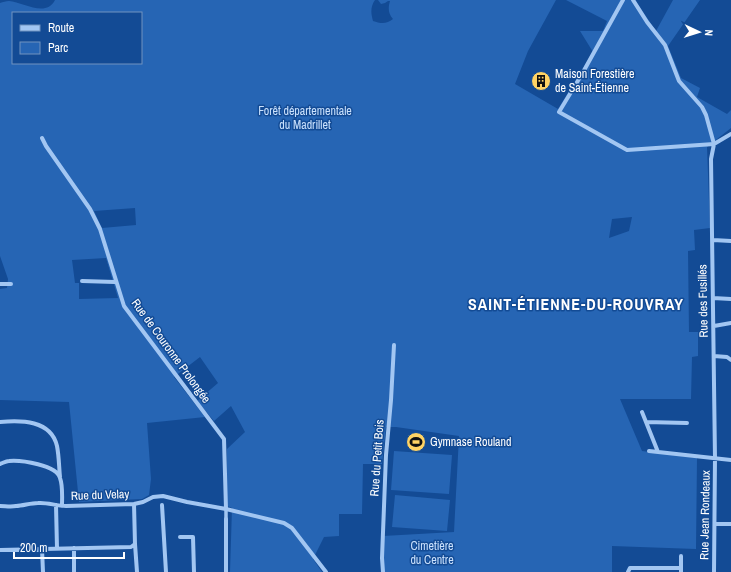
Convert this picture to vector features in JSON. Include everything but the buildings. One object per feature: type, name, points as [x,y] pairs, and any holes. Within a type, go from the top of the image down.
[{"type":"street","points":[[623,0],[559,112],[628,150],[714,144],[731,134]]},
{"type":"street","points":[[633,0],[647,22],[665,45],[679,81],[702,107],[706,115],[714,144]]},
{"type":"street","name":"Rue de Couronne Prolongée","points":[[42,138],[90,210],[100,229],[115,282],[124,306],[224,439],[226,509]]},
{"type":"street","name":"Rue des Fusillés","points":[[714,144],[712,159],[712,240],[715,458]]},
{"type":"street","points":[[712,240],[731,241]]},
{"type":"street","points":[[82,281],[115,282]]},
{"type":"street","points":[[0,284],[11,284]]},
{"type":"street","points":[[713,298],[731,299]]},
{"type":"street","points":[[714,326],[731,323]]},
{"type":"street","name":"Rue du Petit Bois","points":[[383,572],[382,558],[386,455],[392,400],[394,345]]},
{"type":"street","points":[[714,356],[727,357],[731,360]]},
{"type":"street","points":[[642,412],[658,452]]},
{"type":"street","points":[[0,422],[33,422],[50,432],[56,445],[62,506]]},
{"type":"street","points":[[646,422],[687,423]]},
{"type":"street","points":[[649,451],[731,460]]},
{"type":"street","name":"Rue Jean Rondeaux","points":[[714,572],[715,458]]},
{"type":"street","points":[[0,464],[9,461],[38,464],[56,472],[60,477]]},
{"type":"street","name":"Rue du Velay","points":[[0,506],[16,506],[49,502],[62,506],[134,504],[158,496],[226,509],[278,522],[292,528],[326,572]]},
{"type":"street","points":[[134,504],[137,572]]},
{"type":"street","points":[[56,505],[57,548]]},
{"type":"street","points":[[162,505],[166,572]]},
{"type":"street","points":[[226,509],[226,572]]},
{"type":"street","points":[[715,524],[731,524]]},
{"type":"street","points":[[180,537],[193,537],[194,572]]},
{"type":"street","points":[[0,550],[131,547],[135,544]]},
{"type":"street","points":[[42,548],[43,572]]},
{"type":"street","points":[[74,548],[74,572]]},
{"type":"street","points":[[628,572],[630,568],[681,570],[681,556]]},
{"type":"green space","points":[[55,0],[375,0],[371,10],[373,21],[384,23],[393,19],[389,10],[390,1],[381,4],[378,0],[556,0],[528,51],[515,84],[558,109],[593,52],[580,31],[603,31],[607,21],[566,0],[635,0],[656,31],[673,0],[700,0],[668,46],[681,78],[700,88],[697,97],[727,114],[731,110],[731,128],[707,147],[710,228],[694,230],[695,250],[688,251],[689,332],[698,332],[698,356],[692,357],[691,399],[620,399],[642,451],[697,458],[696,549],[612,546],[612,572],[384,572],[383,536],[454,532],[459,436],[396,427],[386,427],[382,464],[363,464],[362,514],[339,514],[339,536],[324,537],[313,559],[322,572],[230,572],[232,508],[227,506],[227,449],[245,432],[231,406],[214,421],[197,401],[218,383],[200,357],[174,377],[205,417],[147,423],[151,479],[149,495],[142,499],[79,502],[69,402],[0,400],[0,289],[7,288],[8,279],[0,256],[0,3],[9,1],[34,8],[46,8]],"holes":[[[135,208],[136,225],[102,228],[94,211]],[[632,217],[629,231],[609,238],[612,219]],[[106,258],[118,298],[79,299],[79,283],[75,283],[72,260]]]},
{"type":"green space","points":[[394,451],[452,455],[449,494],[391,490]]},
{"type":"green space","points":[[395,495],[450,500],[447,531],[392,527]]},
{"type":"place","name":"Maison Forestière de Saint-Étienne","points":[[541,81]]},
{"type":"place","name":"Gymnase Rouland","points":[[416,442]]},
{"type":"district","name":"SAINT-ÉTIENNE-DU-ROUVRAY","points":[[576,304]]},
{"type":"park label","name":"Forêt départementale du Madrillet","points":[[305,118]]},
{"type":"park label","name":"Cimetière du Centre","points":[[432,553]]}]
